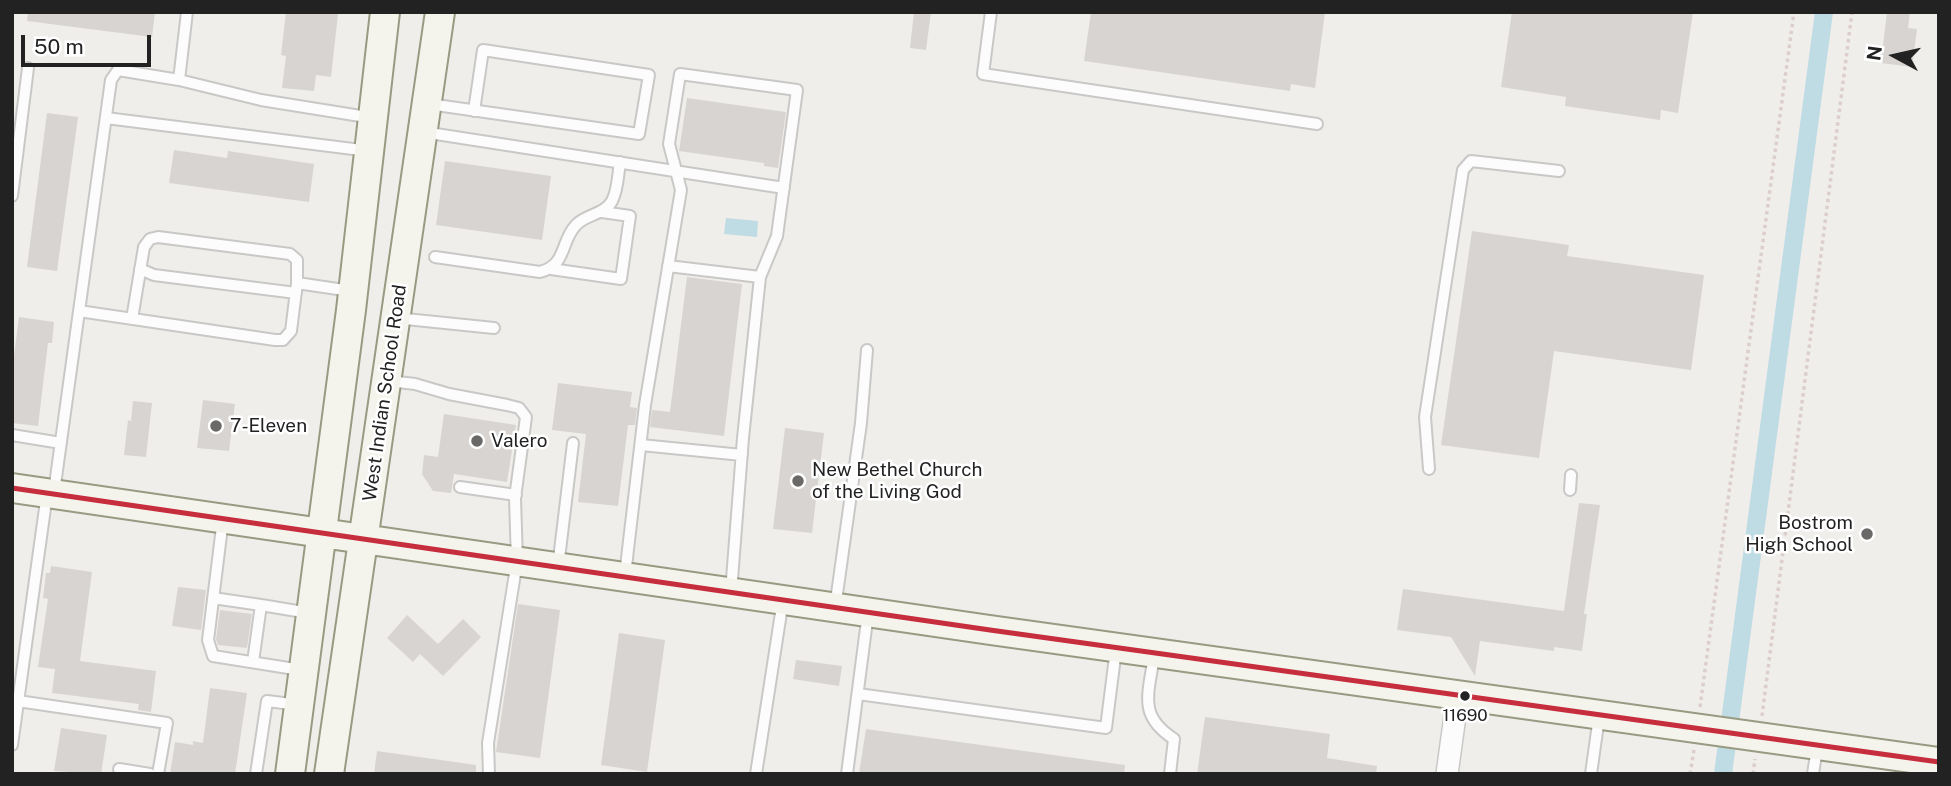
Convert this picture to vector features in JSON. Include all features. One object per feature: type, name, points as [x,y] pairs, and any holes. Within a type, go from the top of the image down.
[{"type":"main road","points":[[290,774],[353,291],[384,12]]},
{"type":"main road","name":"West Indian School Road","points":[[329,774],[440,12]]},
{"type":"main road","points":[[12,488],[868,613],[1939,762]]},
{"type":"street","points":[[1447,774],[1458,694]]},
{"type":"lane","points":[[178,80],[187,12]]},
{"type":"lane","points":[[991,12],[983,74],[1317,124]]},
{"type":"lane","points":[[426,104],[474,111],[639,135],[649,75],[483,50],[474,111]]},
{"type":"lane","points":[[12,196],[28,68]]},
{"type":"lane","points":[[12,744],[61,443],[111,80],[118,71],[178,80],[261,100],[373,118]]},
{"type":"lane","points":[[624,577],[645,405],[681,190],[669,144],[680,74],[797,90],[777,236],[760,277],[731,592]]},
{"type":"lane","points":[[106,118],[369,151]]},
{"type":"lane","points":[[423,132],[784,188]]},
{"type":"lane","points":[[1429,469],[1425,417],[1462,170],[1471,161],[1559,171]]},
{"type":"lane","points":[[602,212],[612,201],[620,162]]},
{"type":"lane","points":[[435,257],[540,272],[551,269],[621,279],[630,216],[602,212],[584,217],[573,228],[559,259],[551,269]]},
{"type":"lane","points":[[79,312],[283,340],[291,331],[298,265],[290,254],[158,237],[146,242],[132,319]]},
{"type":"lane","points":[[668,266],[760,277]]},
{"type":"lane","points":[[140,269],[154,275],[353,291]]},
{"type":"lane","points":[[396,318],[494,328]]},
{"type":"lane","points":[[835,608],[862,412],[867,350]]},
{"type":"lane","points":[[386,381],[415,384],[519,408],[526,417],[516,495],[517,561],[486,757],[489,774]]},
{"type":"lane","points":[[12,435],[61,443]]},
{"type":"lane","points":[[558,567],[573,443]]},
{"type":"lane","points":[[641,444],[742,455]]},
{"type":"lane","points":[[1570,490],[1571,475]]},
{"type":"lane","points":[[460,488],[516,495]]},
{"type":"lane","points":[[223,519],[208,640],[213,656],[304,671]]},
{"type":"lane","points":[[213,598],[312,613]]},
{"type":"lane","points":[[756,774],[783,600]]},
{"type":"lane","points":[[253,662],[261,605]]},
{"type":"lane","points":[[847,774],[868,613]]},
{"type":"lane","points":[[858,694],[1105,728],[1116,648]]},
{"type":"lane","points":[[1154,652],[1150,716],[1156,725],[1174,739],[1170,774]]},
{"type":"lane","points":[[18,701],[167,723],[158,774]]},
{"type":"lane","points":[[256,774],[267,701],[299,705]]},
{"type":"lane","points":[[1591,774],[1599,714]]},
{"type":"lane","points":[[1813,774],[1818,745]]},
{"type":"lane","points":[[119,769],[150,774]]},
{"type":"path","points":[[1701,700],[1794,12]]},
{"type":"path","points":[[1753,735],[1852,12]]},
{"type":"path","points":[[1690,774],[1693,754]]},
{"type":"water","points":[[726,218],[758,221],[757,237],[724,234]]},
{"type":"building","points":[[28,12],[155,12],[152,37],[27,21]]},
{"type":"building","points":[[286,12],[338,14],[331,77],[316,75],[314,91],[282,88],[286,56],[281,55]]},
{"type":"building","points":[[914,12],[931,12],[926,50],[910,48]]},
{"type":"building","points":[[1091,12],[1325,12],[1315,88],[1291,84],[1290,91],[1084,61]]},
{"type":"building","points":[[1512,12],[1693,12],[1678,113],[1661,110],[1660,120],[1565,106],[1566,97],[1501,87]]},
{"type":"building","points":[[1887,12],[1910,12],[1908,28],[1917,29],[1912,67],[1881,63]]},
{"type":"building","points":[[687,98],[786,112],[778,168],[764,166],[764,163],[679,151]]},
{"type":"building","points":[[47,113],[78,117],[57,271],[27,267]]},
{"type":"building","points":[[174,150],[227,158],[228,151],[314,164],[309,202],[169,183]]},
{"type":"building","points":[[445,161],[551,176],[542,240],[436,225]]},
{"type":"building","points":[[1472,231],[1569,245],[1567,256],[1704,275],[1691,370],[1554,351],[1539,458],[1441,445]]},
{"type":"building","points":[[687,277],[742,284],[724,436],[650,427],[652,410],[670,412]]},
{"type":"building","points":[[19,317],[54,322],[52,343],[48,343],[38,426],[12,423],[12,371]]},
{"type":"building","points":[[558,383],[632,392],[630,407],[637,408],[635,425],[628,425],[618,506],[578,502],[586,434],[552,430]]},
{"type":"building","name":"7-Eleven","points":[[203,400],[235,404],[229,451],[197,448]]},
{"type":"building","points":[[133,401],[152,403],[146,457],[124,455]]},
{"type":"building","name":"Valero","points":[[444,414],[516,425],[507,482],[454,474],[451,493],[433,491],[422,474],[424,455],[438,457]]},
{"type":"building","name":"New Bethel Church of the Living God","points":[[785,428],[824,433],[812,533],[773,529]]},
{"type":"building","points":[[1579,503],[1600,505],[1584,614],[1587,614],[1582,651],[1554,647],[1554,651],[1480,641],[1475,676],[1451,637],[1397,630],[1403,589],[1564,611]]},
{"type":"building","points":[[51,566],[92,572],[80,661],[156,671],[151,712],[138,710],[139,704],[52,693],[55,669],[38,667],[48,599],[43,598],[46,573],[50,573]]},
{"type":"building","points":[[178,587],[206,590],[201,630],[172,626]]},
{"type":"building","points":[[518,604],[560,610],[540,758],[496,752]]},
{"type":"building","points":[[220,610],[252,614],[247,648],[218,645],[216,639]]},
{"type":"building","points":[[407,615],[438,644],[463,619],[481,637],[443,676],[420,654],[413,662],[387,638]]},
{"type":"building","points":[[619,633],[665,640],[647,772],[601,765]]},
{"type":"building","points":[[796,660],[842,666],[839,686],[793,679]]},
{"type":"building","points":[[210,688],[247,693],[235,774],[170,774],[175,742],[193,745],[193,741],[203,743]]},
{"type":"building","points":[[1205,717],[1330,734],[1327,758],[1377,766],[1376,774],[1197,774]]},
{"type":"building","points":[[61,728],[107,735],[101,774],[54,771]]},
{"type":"building","points":[[866,729],[1125,765],[1124,774],[859,774]]},
{"type":"building","points":[[377,751],[476,765],[476,774],[374,774]]},
{"type":"waterway","points":[[1723,774],[1824,12]]},
{"type":"transit line","points":[[12,488],[990,630],[1939,762]]},
{"type":"place","name":"7-Eleven","points":[[216,426]]},
{"type":"place","name":"Valero","points":[[477,441]]},
{"type":"place","name":"New Bethel Church of the Living God","points":[[798,481]]},
{"type":"place","name":"Bostrom High School","points":[[1867,534]]},
{"type":"place","name":"11690","points":[[1465,696]]}]
